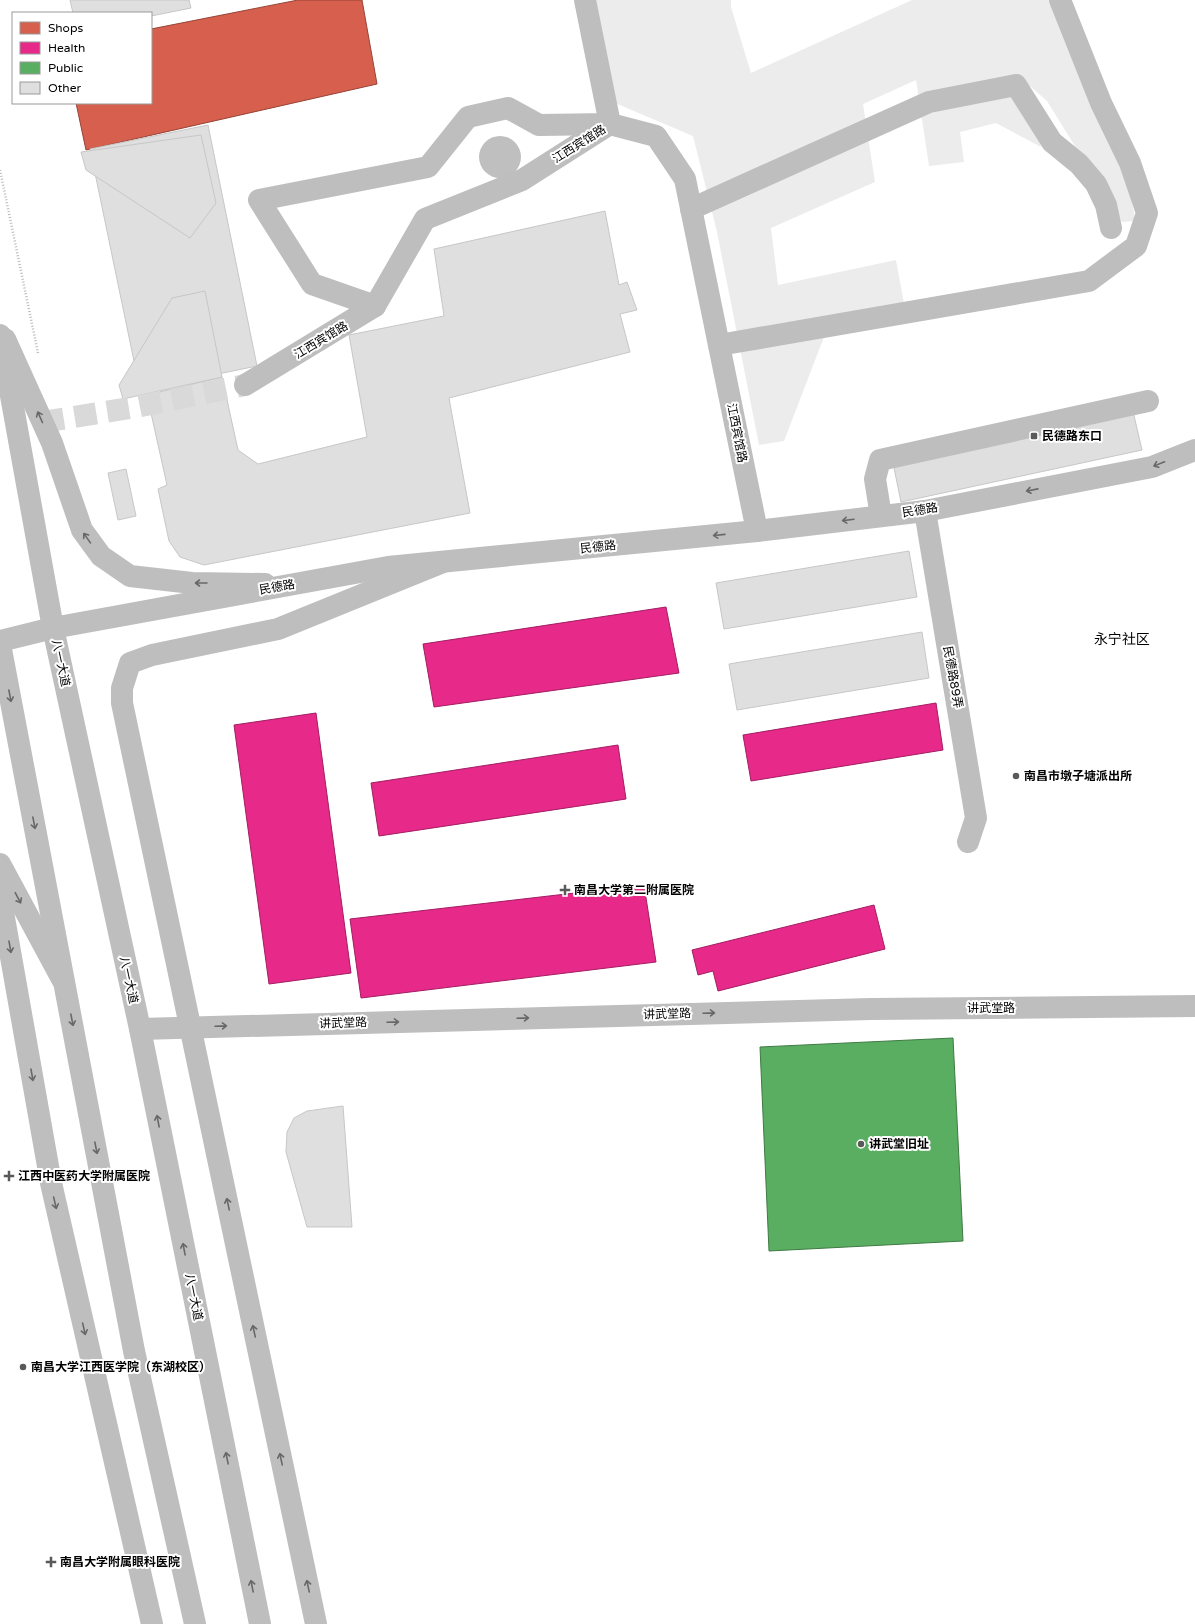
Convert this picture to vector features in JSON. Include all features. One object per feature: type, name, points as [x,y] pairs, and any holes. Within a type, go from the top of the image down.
[{"type":"main road","points":[[375,306],[312,284],[259,200],[428,167],[468,117],[508,108],[539,125],[610,124],[585,0]]},
{"type":"main road","points":[[719,345],[1089,281],[1136,246],[1147,213],[1130,163],[1101,103],[1060,0]]},
{"type":"main road","points":[[691,209],[929,102],[1016,85],[1052,142],[1079,164],[1096,184],[1106,205],[1111,228]]},
{"type":"main road","name":"江西宾馆路","points":[[246,386],[375,306],[425,219],[522,180],[610,124],[656,136],[685,179],[756,531]]},
{"type":"main road","points":[[0,329],[52,443],[82,530],[100,556],[130,576],[192,583],[296,584]]},
{"type":"main road","name":"八一大道","points":[[0,335],[53,628],[140,1029],[260,1624]]},
{"type":"main road","points":[[881,516],[876,479],[880,460],[1148,401]]},
{"type":"main road","name":"民德路","points":[[0,642],[53,628],[388,567],[756,531],[925,510],[1152,467],[1195,450]]},
{"type":"main road","name":"民德路89弄","points":[[925,510],[976,818],[968,842]]},
{"type":"main road","points":[[316,1624],[122,703],[122,688],[130,663],[152,655],[278,629],[443,562]]},
{"type":"main road","points":[[0,642],[134,1352],[195,1624]]},
{"type":"main road","points":[[0,864],[66,986]]},
{"type":"main road","points":[[0,895],[51,1183],[152,1624]]},
{"type":"main road","name":"讲武堂路","points":[[140,1029],[871,1009],[1195,1006]]},
{"type":"path","points":[[0,170],[39,358]]},
{"type":"shaded area","points":[[594,0],[731,0],[731,7],[751,73],[912,0],[1051,0],[1124,172],[1134,212],[1134,221],[1122,222],[1047,101],[1030,86],[1041,147],[996,123],[960,132],[964,162],[929,166],[916,80],[863,104],[875,182],[771,228],[778,285],[896,260],[907,320],[824,337],[784,441],[759,445],[717,232],[693,136],[615,103]]},
{"type":"shaded area","points":[[500,136],[508,138],[517,146],[521,157],[519,165],[511,174],[500,178],[492,176],[483,168],[479,157],[481,149],[489,140]]},
{"type":"building: Shops","points":[[298,0],[362,0],[377,84],[86,150],[76,104],[152,104],[152,29]]},
{"type":"building: Health","points":[[666,607],[679,673],[434,707],[423,644]]},
{"type":"building: Health","points":[[936,703],[943,750],[751,781],[743,735]]},
{"type":"building: Health","points":[[316,713],[351,973],[269,984],[234,725]]},
{"type":"building: Health","points":[[618,745],[626,799],[379,836],[371,783]]},
{"type":"building: Health","points":[[644,885],[656,962],[361,998],[350,919]]},
{"type":"building: Health","points":[[874,905],[885,949],[718,991],[713,971],[698,975],[692,950]]},
{"type":"building: Public","name":"讲武堂旧址","points":[[953,1038],[963,1241],[769,1251],[760,1047]]},
{"type":"building: Other","points":[[70,0],[189,0],[191,8],[152,16],[152,12],[73,12]]},
{"type":"building: Other","points":[[208,125],[257,366],[140,390],[90,149]]},
{"type":"building: Other","points":[[201,135],[216,203],[190,238],[86,170],[81,152]]},
{"type":"building: Other","points":[[605,211],[619,285],[627,282],[637,310],[620,314],[630,352],[449,398],[470,513],[204,565],[180,557],[169,541],[158,489],[167,485],[147,395],[222,377],[238,450],[258,464],[367,437],[349,335],[444,316],[434,249]]},
{"type":"building: Other","points":[[205,291],[222,377],[123,399],[119,385],[172,298]]},
{"type":"building: Other","points":[[1132,407],[1142,450],[901,502],[892,458]]},
{"type":"building: Other","points":[[126,469],[136,516],[118,520],[108,473]]},
{"type":"building: Other","points":[[909,551],[917,597],[724,629],[716,583]]},
{"type":"building: Other","points":[[922,632],[929,678],[737,710],[729,664]]},
{"type":"building: Other","points":[[343,1106],[352,1227],[307,1227],[286,1152],[287,1132],[294,1118],[307,1111]]},
{"type":"tunnel","points":[[42,422],[136,407],[245,385]]},
{"type":"place","name":"民德路东口","points":[[1034,436]]},
{"type":"place","name":"南昌市墩子塘派出所","points":[[1016,776]]},
{"type":"place","name":"南昌大学第二附属医院","points":[[565,890]]},
{"type":"place","name":"讲武堂旧址","points":[[861,1144]]},
{"type":"place","name":"江西中医药大学附属医院","points":[[9,1176]]},
{"type":"place","name":"南昌大学江西医学院（东湖校区）","points":[[23,1367]]},
{"type":"place","name":"南昌大学附属眼科医院","points":[[51,1562]]},
{"type":"district","name":"永宁社区","points":[[1122,639]]}]
